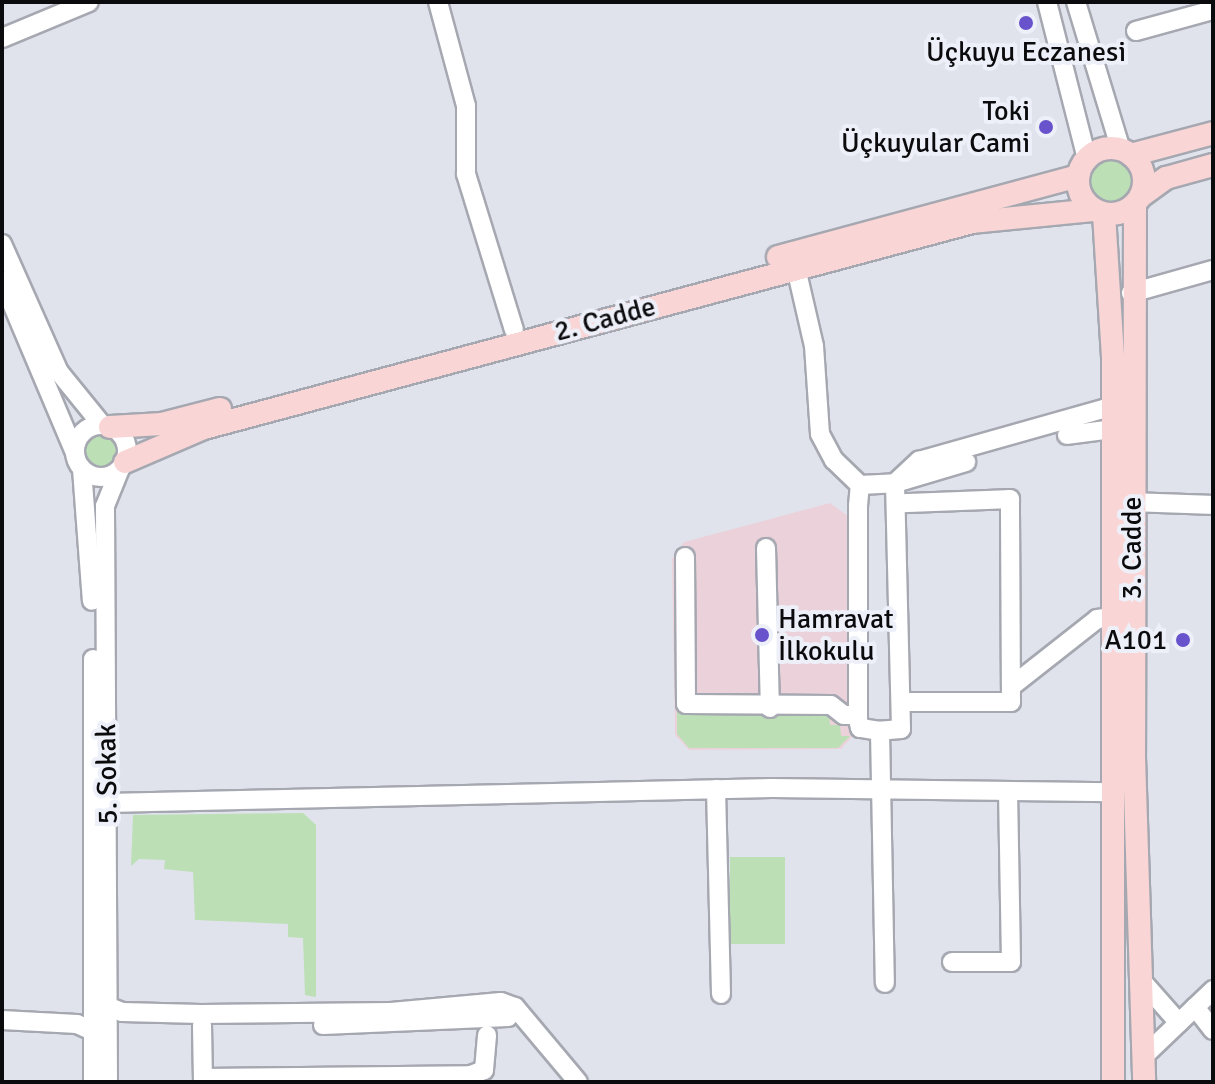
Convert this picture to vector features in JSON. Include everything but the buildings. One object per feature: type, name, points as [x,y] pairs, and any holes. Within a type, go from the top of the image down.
[{"type":"main road","points":[[1213,133],[1126,152],[1103,149],[1082,167],[1081,195],[1099,212],[1138,200],[1166,178],[1213,165]]},
{"type":"main road","points":[[1126,152],[1143,174],[1138,200]]},
{"type":"main road","name":"2. Cadde","points":[[106,426],[162,424],[514,330],[1082,167]]},
{"type":"main road","name":"3. Cadde","points":[[1138,200],[1131,293],[1132,502],[1144,1082]]},
{"type":"main road","name":"2. Cadde","points":[[123,466],[204,428],[972,222],[1099,212]]},
{"type":"main road","name":"3. Cadde","points":[[1099,212],[1113,406],[1113,1082]]},
{"type":"street","points":[[2,38],[89,2]]},
{"type":"street","points":[[438,2],[466,106],[466,174],[514,330]]},
{"type":"street","points":[[1047,2],[1082,167]]},
{"type":"street","points":[[1076,2],[1126,152]]},
{"type":"street","points":[[1136,31],[1213,10]]},
{"type":"street","points":[[2,244],[59,372],[106,426],[127,445],[123,466],[105,477],[78,461],[85,430],[106,426]]},
{"type":"street","points":[[796,268],[814,346],[820,434],[834,460],[860,485],[860,728],[880,731],[901,729],[895,483],[919,461],[1113,406]]},
{"type":"street","points":[[1131,293],[1213,270]]},
{"type":"street","name":"5. Sokak","points":[[2,280],[78,461],[92,552],[100,1006],[108,1082]]},
{"type":"street","points":[[860,485],[895,483],[1086,430],[1113,429]]},
{"type":"street","name":"5. Sokak","points":[[100,1006],[107,803],[105,506],[123,466]]},
{"type":"street","points":[[901,702],[1011,702],[1012,686],[1010,499],[904,503]]},
{"type":"street","points":[[1132,502],[1213,505]]},
{"type":"street","points":[[766,548],[770,708]]},
{"type":"street","points":[[685,557],[686,704],[770,708],[831,705],[844,715],[858,715]]},
{"type":"street","points":[[1012,686],[1097,619],[1113,617]]},
{"type":"street","points":[[880,731],[885,983]]},
{"type":"street","points":[[107,803],[716,789],[1113,792]]},
{"type":"street","points":[[716,789],[721,994]]},
{"type":"street","points":[[952,962],[1011,962],[1008,791]]},
{"type":"street","points":[[1141,980],[1179,1023]]},
{"type":"street","points":[[1143,1057],[1213,990]]},
{"type":"street","points":[[2,1012],[72,1014],[100,1006],[122,1012],[201,1014],[391,1012],[501,1002],[515,1007],[578,1082]]},
{"type":"street","points":[[2,1020],[77,1024],[101,1030],[123,1021],[202,1025],[387,1025],[508,1017],[515,1007]]},
{"type":"street","points":[[1195,1007],[1213,1030]]},
{"type":"street","points":[[202,1025],[203,1080],[439,1079],[484,1070],[487,1035]]},
{"type":"street","name":"5. Sokak","points":[[93,1082],[101,1030]]},
{"type":"shaded area","name":"Hamravat İlkokulu","points":[[830,503],[852,519],[853,736],[841,749],[689,750],[675,735],[672,559],[684,542]]},
{"type":"green space","points":[[1110,157],[1128,164],[1135,182],[1128,200],[1110,207],[1092,200],[1085,182],[1092,164]]},
{"type":"green space","points":[[101,435],[114,440],[119,453],[114,466],[101,471],[88,466],[83,453],[88,440]]},
{"type":"green space","points":[[677,709],[829,713],[830,725],[840,725],[841,736],[850,736],[838,748],[689,748],[677,734]]},
{"type":"green space","points":[[303,813],[316,825],[316,997],[305,995],[303,938],[288,937],[288,924],[195,920],[193,872],[164,869],[165,860],[139,859],[131,866],[133,815]]},
{"type":"green space","points":[[730,857],[785,857],[785,944],[730,944]]},
{"type":"place","name":"Üçkuyu Eczanesi","points":[[1026,23]]},
{"type":"place","name":"Toki Üçkuyular Cami","points":[[1046,127]]},
{"type":"place","name":"Hamravat İlkokulu","points":[[762,635]]},
{"type":"place","name":"A101","points":[[1183,640]]}]
